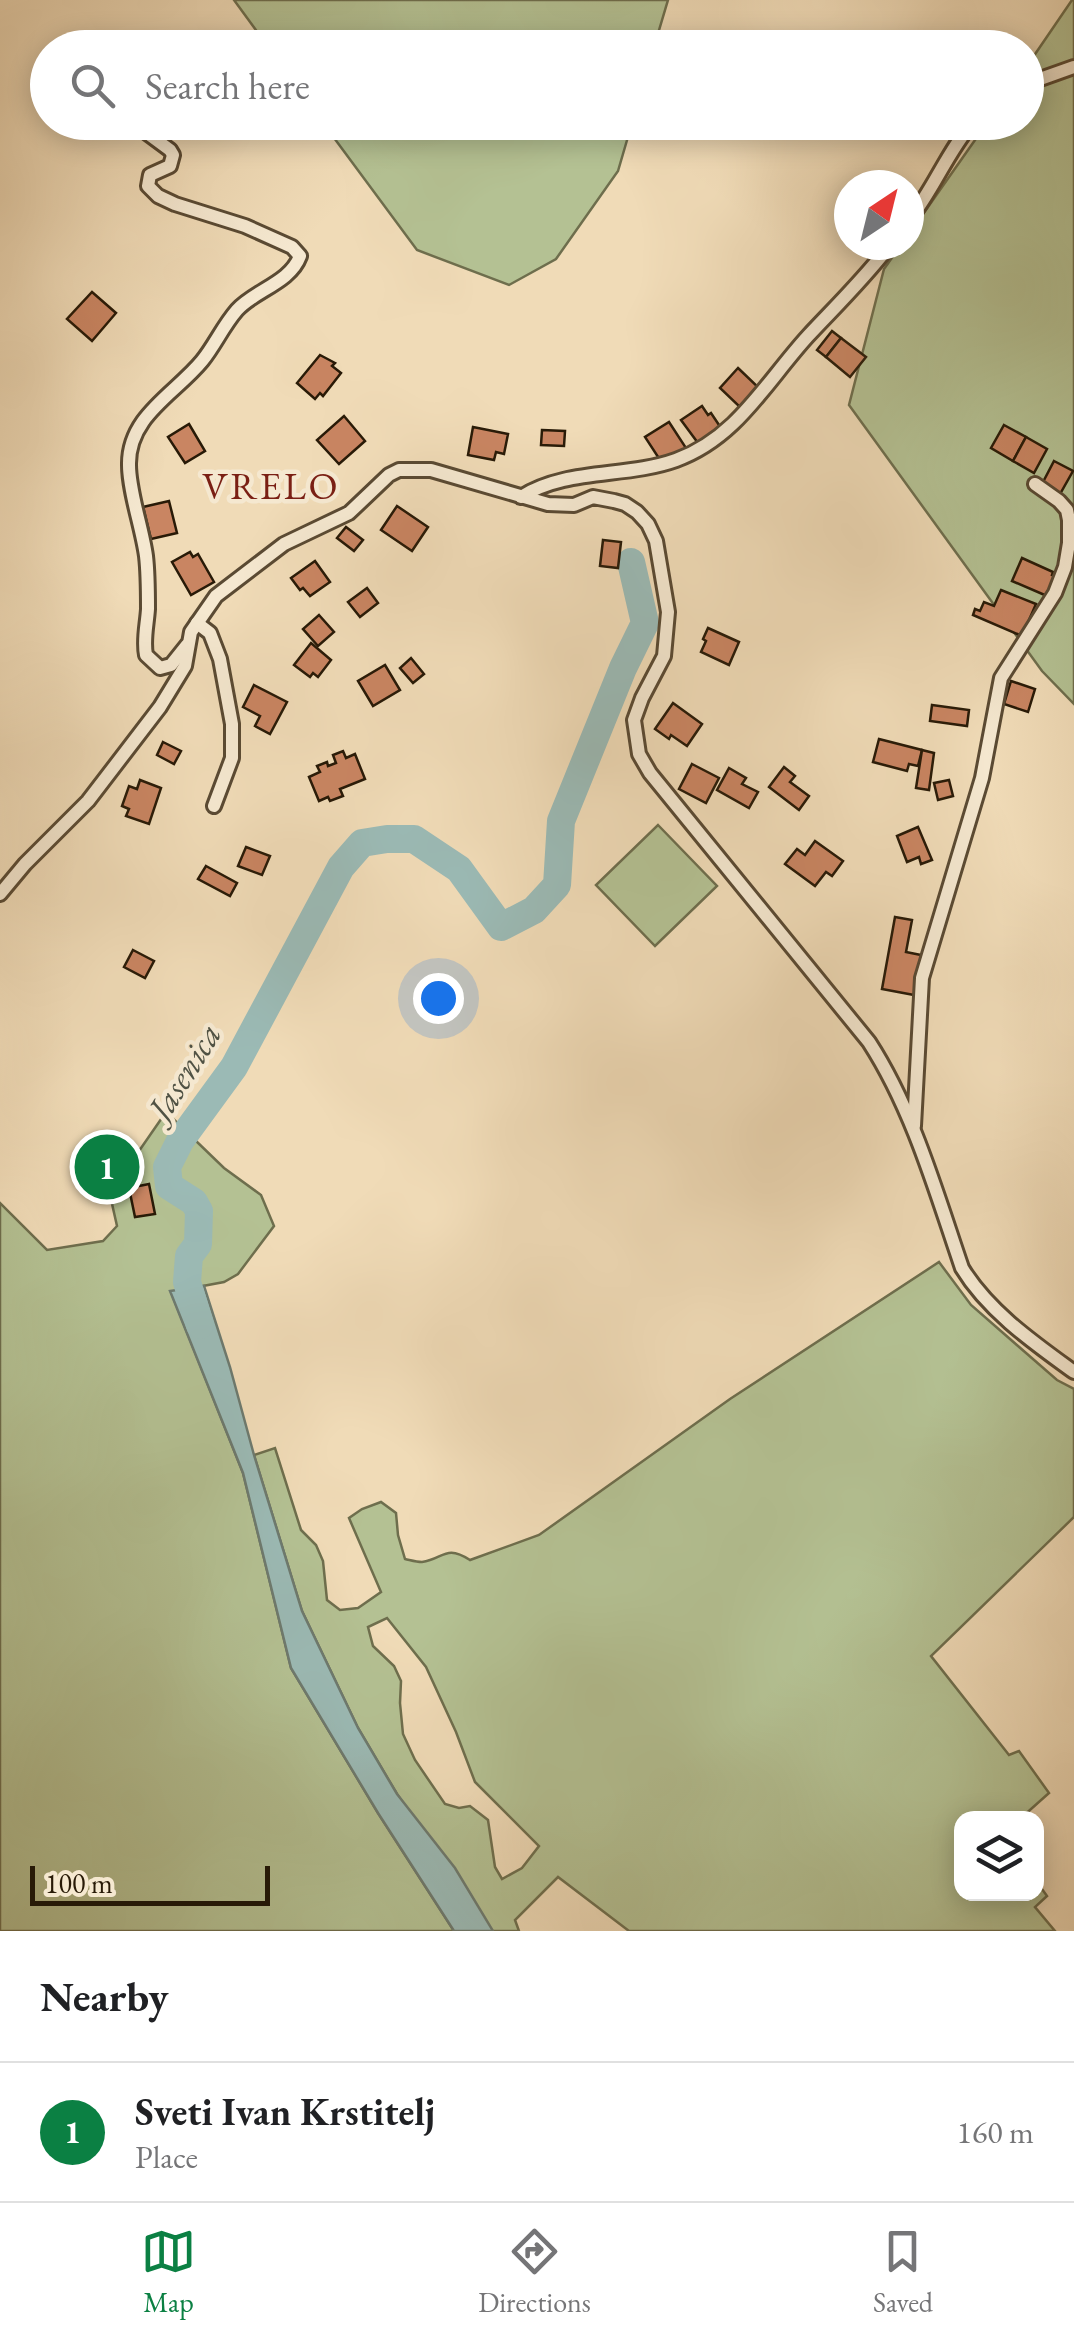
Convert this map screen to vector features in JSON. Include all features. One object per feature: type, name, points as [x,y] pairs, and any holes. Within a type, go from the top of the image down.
[{"type":"street","points":[[1044,78],[1074,67]]},
{"type":"street","points":[[157,140],[174,155],[170,166],[150,175],[148,180],[158,196],[245,226],[292,247],[300,256],[294,268],[238,308],[204,358],[142,422],[132,438],[128,468],[146,558],[146,656],[160,668],[171,665],[216,596],[244,572],[284,544],[349,513],[388,475],[400,470],[431,470],[548,504],[574,505],[593,497],[614,500],[637,512],[656,541],[668,612],[664,656],[634,720],[639,754],[889,1073],[962,1268],[974,1288],[1074,1372]]},
{"type":"street","points":[[924,201],[959,140]]},
{"type":"street","points":[[521,497],[546,483],[655,468],[703,447],[742,417],[878,260]]},
{"type":"street","points":[[914,1132],[922,978],[982,778],[1001,678],[1055,593],[1066,567],[1070,543],[1066,510],[1035,484]]},
{"type":"street","points":[[197,623],[210,633],[220,658],[232,724],[232,758],[214,806]]},
{"type":"street","points":[[0,894],[88,801],[128,751],[185,666],[188,643]]},
{"type":"green space","points":[[234,0],[668,0],[659,30],[256,30]]},
{"type":"green space","points":[[1074,0],[1074,704],[1042,671],[849,405],[884,269],[890,260],[924,260],[924,213],[975,140],[1044,140],[1044,41]]},
{"type":"green space","points":[[336,140],[627,140],[618,171],[556,259],[509,285],[417,250]]},
{"type":"green space","points":[[658,825],[717,886],[655,946],[596,885]]},
{"type":"green space","points":[[166,1112],[224,1168],[261,1195],[274,1226],[238,1274],[224,1282],[171,1292],[243,1473],[291,1668],[454,1931],[0,1931],[0,1203],[47,1250],[103,1241],[117,1226],[101,1155],[125,1144],[135,1153],[139,1151]]},
{"type":"green space","points":[[939,1262],[971,1305],[1057,1380],[1074,1389],[1074,1517],[931,1656],[1009,1755],[1019,1751],[1049,1793],[1029,1811],[954,1811],[954,1901],[1042,1901],[1035,1907],[1055,1931],[629,1931],[558,1877],[515,1920],[519,1931],[491,1931],[397,1794],[358,1728],[302,1611],[254,1455],[275,1448],[301,1530],[316,1545],[323,1561],[327,1600],[340,1610],[358,1608],[381,1592],[349,1518],[362,1509],[381,1502],[396,1513],[405,1559],[422,1562],[450,1553],[470,1560],[539,1535],[730,1399]],"holes":[[[387,1618],[426,1667],[475,1782],[539,1846],[522,1868],[502,1879],[495,1867],[488,1820],[470,1806],[445,1804],[415,1760],[403,1734],[401,1681],[394,1666],[373,1646],[368,1627]]]},
{"type":"water","points":[[204,1286],[302,1611],[358,1728],[397,1794],[455,1868],[493,1931],[454,1931],[291,1668],[243,1473],[170,1291]]},
{"type":"building","points":[[92,292],[116,313],[92,341],[67,319]]},
{"type":"building","points":[[832,331],[841,338],[826,357],[817,350]]},
{"type":"building","points":[[841,338],[866,357],[850,377],[826,357]]},
{"type":"building","points":[[320,355],[335,363],[332,366],[341,373],[323,396],[320,393],[315,399],[297,383]]},
{"type":"building","points":[[738,368],[760,389],[742,409],[720,388]]},
{"type":"building","points":[[702,406],[721,428],[698,443],[681,420]]},
{"type":"building","points":[[344,416],[365,441],[339,464],[317,440]]},
{"type":"building","points":[[669,422],[686,448],[662,463],[645,437]]},
{"type":"building","points":[[189,424],[205,451],[185,463],[168,437]]},
{"type":"building","points":[[1004,425],[1026,437],[1013,461],[991,448]]},
{"type":"building","points":[[473,427],[508,434],[504,454],[496,452],[494,460],[468,455]]},
{"type":"building","points":[[542,430],[565,431],[564,446],[541,445]]},
{"type":"building","points":[[1026,437],[1047,449],[1034,473],[1013,461]]},
{"type":"building","points":[[1054,461],[1073,471],[1060,494],[1042,484]]},
{"type":"building","points":[[169,501],[177,533],[151,539],[143,507]]},
{"type":"building","points":[[397,506],[428,527],[412,551],[381,530]]},
{"type":"building","points":[[346,527],[363,540],[354,551],[337,538]]},
{"type":"building","points":[[603,540],[621,542],[618,568],[600,566]]},
{"type":"building","points":[[190,552],[193,557],[198,554],[214,582],[191,595],[172,562]]},
{"type":"building","points":[[1022,558],[1053,572],[1047,596],[1012,581]]},
{"type":"building","points":[[315,561],[330,582],[310,596],[291,578]]},
{"type":"building","points":[[367,588],[378,603],[360,617],[348,602]]},
{"type":"building","points":[[1001,590],[1036,604],[1022,636],[973,615],[984,602],[994,606]]},
{"type":"building","points":[[319,615],[334,632],[318,646],[303,629]]},
{"type":"building","points":[[708,628],[739,642],[729,665],[701,652]]},
{"type":"building","points":[[311,643],[331,660],[318,677],[313,673],[310,677],[294,665]]},
{"type":"building","points":[[411,658],[424,674],[413,683],[400,668]]},
{"type":"building","points":[[385,665],[400,690],[373,706],[358,681]]},
{"type":"building","points":[[1011,681],[1035,689],[1028,712],[1004,704]]},
{"type":"building","points":[[254,685],[287,702],[270,734],[255,726],[260,716],[243,707]]},
{"type":"building","points":[[673,703],[702,724],[687,746],[655,729]]},
{"type":"building","points":[[932,705],[969,710],[967,726],[930,721]]},
{"type":"building","points":[[879,739],[922,750],[918,766],[909,764],[907,771],[873,762]]},
{"type":"building","points":[[163,742],[181,751],[174,764],[157,755]]},
{"type":"building","points":[[922,750],[934,753],[929,790],[916,788]]},
{"type":"building","points":[[343,751],[346,758],[355,754],[365,779],[340,789],[343,796],[319,801],[309,777],[320,772],[317,766],[336,763],[333,755]]},
{"type":"building","points":[[692,764],[719,778],[706,803],[679,789]]},
{"type":"building","points":[[784,767],[795,776],[790,782],[809,796],[799,810],[769,787]]},
{"type":"building","points":[[729,768],[746,778],[742,784],[758,792],[749,808],[717,790]]},
{"type":"building","points":[[140,780],[161,788],[149,824],[126,816],[129,809],[122,806],[129,786],[137,789]]},
{"type":"building","points":[[949,780],[953,796],[938,800],[934,783]]},
{"type":"building","points":[[918,827],[932,860],[921,864],[919,857],[907,862],[897,836]]},
{"type":"building","points":[[815,841],[843,861],[832,876],[826,872],[815,886],[785,864],[797,849],[805,855]]},
{"type":"building","points":[[246,847],[270,856],[262,875],[238,866]]},
{"type":"building","points":[[206,866],[237,883],[230,896],[198,879]]},
{"type":"building","points":[[895,917],[912,920],[906,952],[921,955],[914,995],[882,989]]},
{"type":"building","points":[[133,950],[154,961],[145,978],[124,967]]},
{"type":"building","points":[[149,1184],[155,1214],[135,1217],[129,1188]]},
{"type":"waterway","name":"Jasenica","points":[[200,1325],[187,1282],[189,1256],[198,1244],[199,1211],[194,1202],[169,1186],[167,1167],[180,1141],[234,1067],[341,867],[362,843],[414,839],[459,869],[501,927],[534,910],[557,885],[561,821],[645,623],[631,562]]},
{"type":"place","name":"Sveti Ivan Krstitelj","points":[[107,1167]]},
{"type":"district","name":"VRELO","points":[[271,485]]}]
